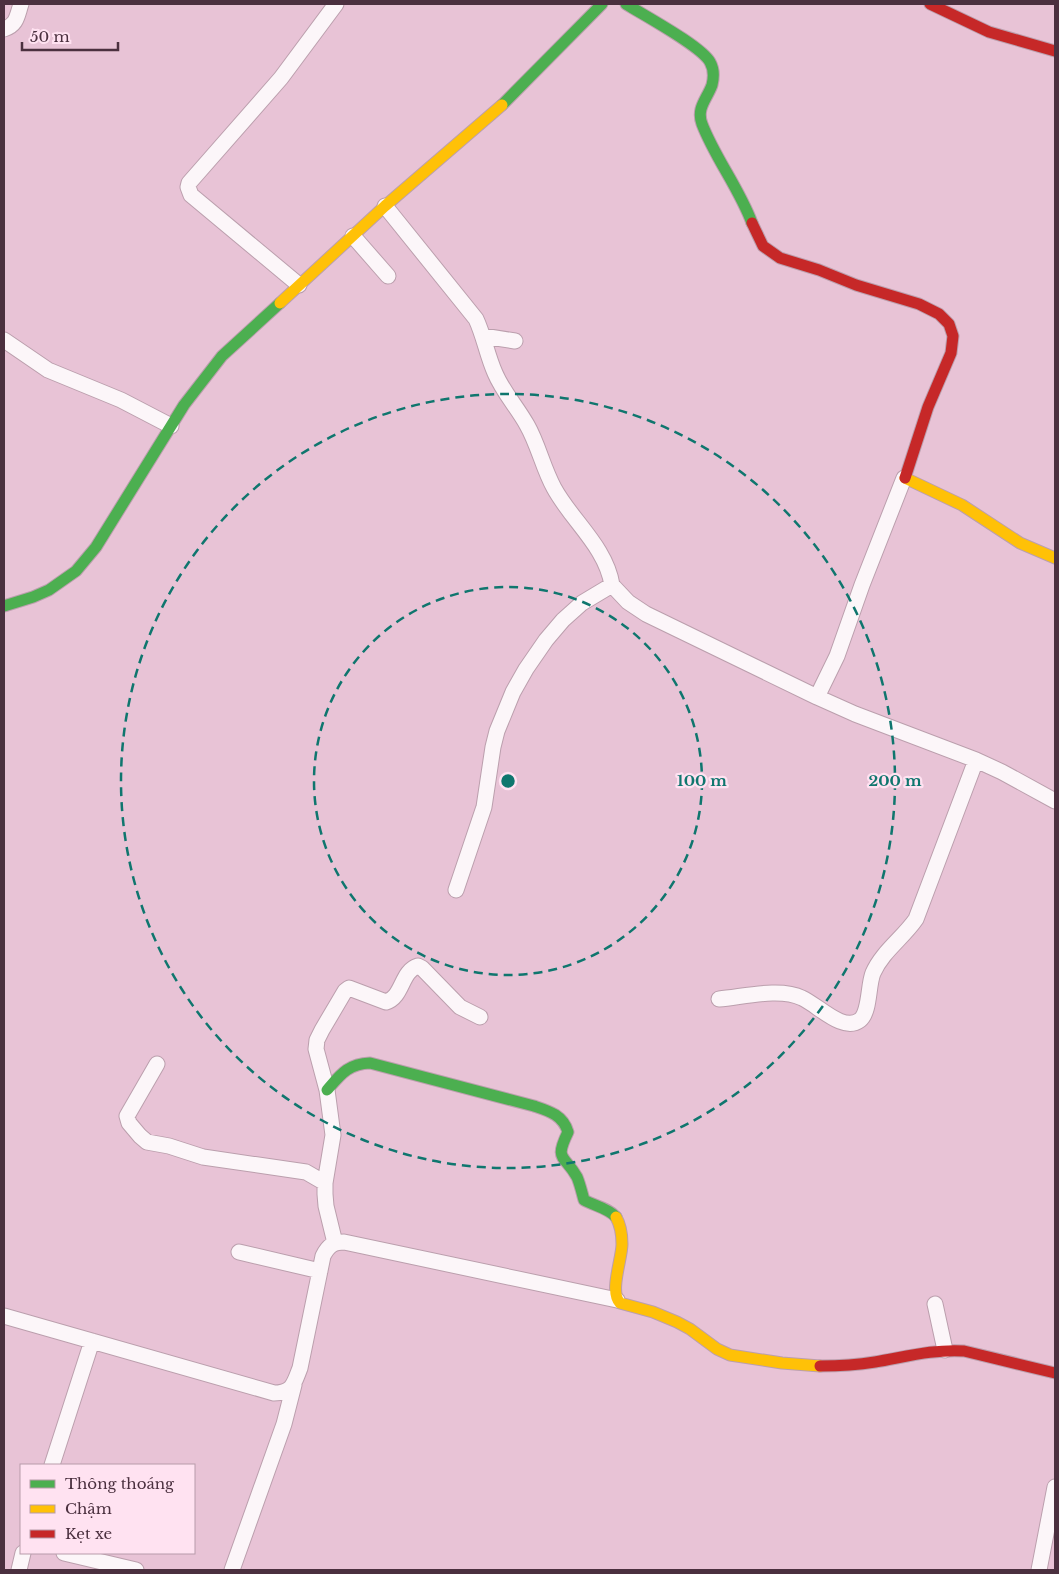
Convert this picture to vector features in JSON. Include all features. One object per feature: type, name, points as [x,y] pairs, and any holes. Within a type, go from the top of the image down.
[{"type":"street","points":[[4,29],[11,27],[14,23],[21,4]]},
{"type":"street","points":[[299,285],[191,195],[188,187],[280,78],[336,4]]},
{"type":"street","points":[[4,606],[49,590],[64,581],[82,564],[96,547],[199,384],[222,356],[385,206],[507,100],[602,4]]},
{"type":"street","points":[[626,4],[697,48],[711,64],[714,70],[714,78],[701,105],[700,119],[718,158],[746,208],[756,235],[766,249],[777,257],[828,273],[860,287],[927,307],[942,316],[951,328],[954,336],[951,353],[928,407],[904,478],[862,585],[837,656],[817,697]]},
{"type":"street","points":[[930,4],[989,32],[1055,51]]},
{"type":"street","points":[[385,206],[471,312],[483,336],[490,362],[499,382],[527,425],[555,490],[604,560],[612,585],[628,602],[646,614],[817,697],[880,724],[976,760],[1002,772],[1055,802]]},
{"type":"street","points":[[353,236],[388,276]]},
{"type":"street","points":[[483,336],[515,341]]},
{"type":"street","points":[[4,340],[48,370],[121,400],[171,426]]},
{"type":"street","points":[[904,478],[962,505],[1020,543],[1055,558]]},
{"type":"street","points":[[456,890],[484,806],[497,731],[519,680],[541,647],[563,620],[582,603],[612,585]]},
{"type":"street","points":[[719,999],[774,993],[791,994],[803,998],[840,1022],[850,1023],[858,1021],[864,1016],[873,973],[879,962],[916,919],[976,760]]},
{"type":"street","points":[[335,1243],[326,1206],[325,1183],[333,1135],[327,1090],[316,1049],[317,1040],[345,991],[348,989],[356,990],[386,1002],[390,1001],[395,997],[409,972],[418,966],[460,1007],[480,1017]]},
{"type":"street","points":[[327,1090],[350,1066],[359,1063],[370,1063],[534,1106],[558,1116],[564,1121],[568,1132],[561,1147],[561,1155],[577,1178],[584,1200],[594,1206],[610,1211],[616,1216],[621,1227],[622,1246],[615,1290],[617,1300]]},
{"type":"street","points":[[158,1064],[127,1116],[129,1124],[147,1142],[169,1146],[204,1157],[306,1172],[325,1183]]},
{"type":"street","points":[[232,1570],[284,1424],[300,1368],[323,1256],[326,1250],[335,1243],[344,1242],[617,1300],[666,1316],[686,1326],[724,1353],[758,1360],[844,1366],[886,1361],[945,1350],[964,1351],[1055,1373]]},
{"type":"street","points":[[239,1252],[320,1271]]},
{"type":"street","points":[[935,1304],[945,1350]]},
{"type":"street","points":[[4,1316],[274,1393],[288,1391],[294,1385]]},
{"type":"street","points":[[52,1464],[92,1341]]},
{"type":"street","points":[[1039,1570],[1055,1487]]},
{"type":"street","points":[[19,1570],[23,1554]]},
{"type":"street","points":[[68,1554],[136,1570]]},
{"type":"traffic: fast","points":[[502,105],[602,4]]},
{"type":"traffic: fast","points":[[626,4],[696,48],[710,62],[713,70],[713,82],[701,108],[702,124],[752,223]]},
{"type":"traffic: fast","points":[[4,606],[49,590],[76,571],[96,547],[184,405],[222,356],[280,303]]},
{"type":"traffic: fast","points":[[327,1090],[350,1068],[370,1063],[534,1106],[550,1112],[563,1121],[566,1126],[568,1132],[561,1153],[577,1177],[584,1200],[605,1209],[616,1217]]},
{"type":"traffic: slow","points":[[280,303],[385,206],[502,105]]},
{"type":"traffic: slow","points":[[905,478],[962,505],[1020,543],[1055,558]]},
{"type":"traffic: slow","points":[[616,1217],[622,1240],[616,1283],[617,1298],[620,1303],[653,1312],[677,1322],[717,1349],[730,1355],[782,1363],[820,1366]]},
{"type":"traffic: jam","points":[[930,4],[989,32],[1055,51]]},
{"type":"traffic: jam","points":[[752,223],[763,246],[780,258],[819,270],[856,285],[919,304],[939,314],[949,324],[953,336],[951,353],[928,407],[905,478]]},
{"type":"traffic: jam","points":[[820,1366],[861,1364],[930,1352],[964,1351],[1055,1373]]}]
